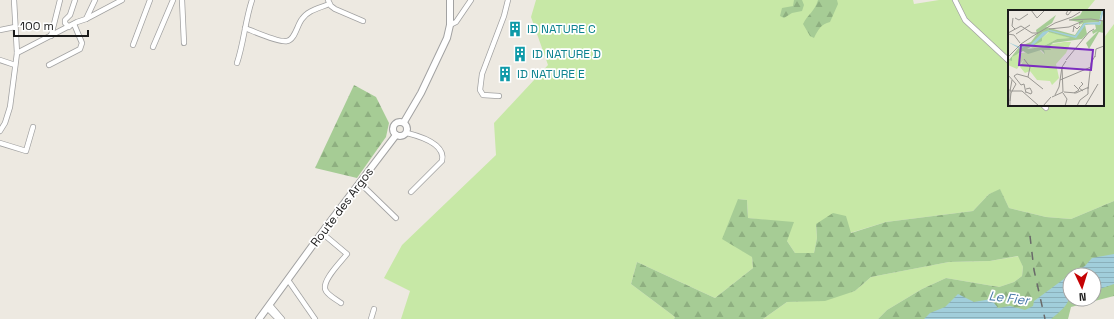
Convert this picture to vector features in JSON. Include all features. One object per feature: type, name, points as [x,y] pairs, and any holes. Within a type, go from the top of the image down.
[{"type":"street","points":[[0,132],[5,124],[10,106],[17,53],[14,0]]},
{"type":"street","points":[[51,36],[60,0]]},
{"type":"street","points":[[49,65],[80,48],[82,43],[71,26],[65,23],[65,20],[70,15],[75,0]]},
{"type":"street","points":[[86,19],[95,0]]},
{"type":"street","points":[[17,53],[122,0]]},
{"type":"street","points":[[133,44],[150,0]]},
{"type":"street","points":[[153,47],[172,0]]},
{"type":"street","points":[[182,0],[184,43]]},
{"type":"street","points":[[237,63],[242,49],[246,17],[252,0]]},
{"type":"street","points":[[404,122],[421,93],[447,38],[450,25],[450,0]]},
{"type":"street","points":[[450,25],[456,22],[471,0]]},
{"type":"street","points":[[499,96],[483,95],[480,90],[480,84],[482,74],[503,19],[508,0]]},
{"type":"street","points":[[955,0],[965,20],[1008,60]]},
{"type":"street","points":[[245,28],[281,41],[288,41],[292,38],[305,15],[328,2],[335,9],[363,21]]},
{"type":"street","points":[[0,30],[15,27]]},
{"type":"street","points":[[0,60],[15,65]]},
{"type":"street","points":[[398,121],[404,122],[408,129],[407,132],[403,136],[396,135],[393,129],[394,124],[398,121]]},
{"type":"street","points":[[0,143],[26,151],[33,127]]},
{"type":"street","points":[[407,132],[436,146],[443,155],[442,161],[411,192]]},
{"type":"street","name":"Route des Argos","points":[[260,319],[268,306],[396,135]]},
{"type":"street","points":[[360,183],[396,218]]},
{"type":"street","points":[[322,233],[347,254],[326,281],[325,287],[326,292],[341,303]]},
{"type":"street","points":[[288,280],[315,319]]},
{"type":"street","points":[[268,306],[278,319]]},
{"type":"street","points":[[268,306],[282,319]]},
{"type":"street","points":[[371,319],[374,309]]},
{"type":"green space","points":[[536,0],[913,0],[914,4],[939,0],[1095,0],[1087,10],[1008,10],[1008,106],[1045,106],[1047,108],[1050,106],[1104,106],[1104,38],[1114,24],[1114,201],[1071,219],[1046,217],[1009,208],[1000,190],[989,194],[973,211],[886,222],[850,233],[816,224],[817,238],[814,253],[795,253],[787,241],[765,220],[748,218],[747,200],[738,199],[752,257],[753,268],[715,298],[637,262],[631,284],[675,317],[674,319],[401,319],[410,291],[384,278],[402,245],[496,155],[494,123],[548,65],[531,17]]},
{"type":"green space","points":[[794,0],[802,0],[804,5],[802,11],[792,13],[784,18],[780,16],[782,8],[793,6]]},
{"type":"green space","points":[[818,0],[837,0],[838,4],[830,22],[818,30],[814,38],[810,36],[803,24]]},
{"type":"green space","points":[[354,85],[376,97],[389,123],[386,137],[357,178],[315,168]]},
{"type":"green space","points":[[1000,189],[1009,208],[1046,217],[1071,219],[1114,201],[1114,296],[1102,299],[1102,267],[1062,267],[1062,307],[1071,307],[1068,319],[878,319],[887,310],[922,289],[946,278],[999,287],[1014,282],[1022,276],[1023,267],[1018,256],[990,261],[949,262],[871,277],[855,291],[825,301],[787,302],[763,319],[674,319],[675,317],[631,284],[637,262],[715,298],[753,268],[752,257],[722,239],[738,199],[747,200],[748,218],[794,222],[787,241],[795,253],[814,253],[817,238],[816,224],[833,213],[846,216],[851,233],[886,222],[973,211],[989,194]]},
{"type":"green space","points":[[1019,256],[1023,267],[1022,276],[1014,282],[999,287],[946,278],[922,289],[887,310],[878,319],[763,319],[787,302],[803,301],[855,291],[871,277],[949,262],[990,261]]},
{"type":"water","name":"Le Fier","points":[[1114,254],[1114,284],[1102,288],[1102,267],[1083,267],[1092,258]]},
{"type":"water","name":"Le Fier","points":[[1062,280],[1062,307],[1064,307],[1051,319],[924,319],[930,313],[945,307],[958,294],[974,302],[991,299],[998,308],[1010,306],[1025,310],[1033,306],[1034,301]]},
{"type":"railway","points":[[1030,236],[1034,270],[1045,319]]},
{"type":"place","name":"ID NATURE C","points":[[515,29]]},
{"type":"place","name":"ID NATURE D","points":[[520,54]]},
{"type":"place","name":"ID NATURE E","points":[[505,74]]}]
